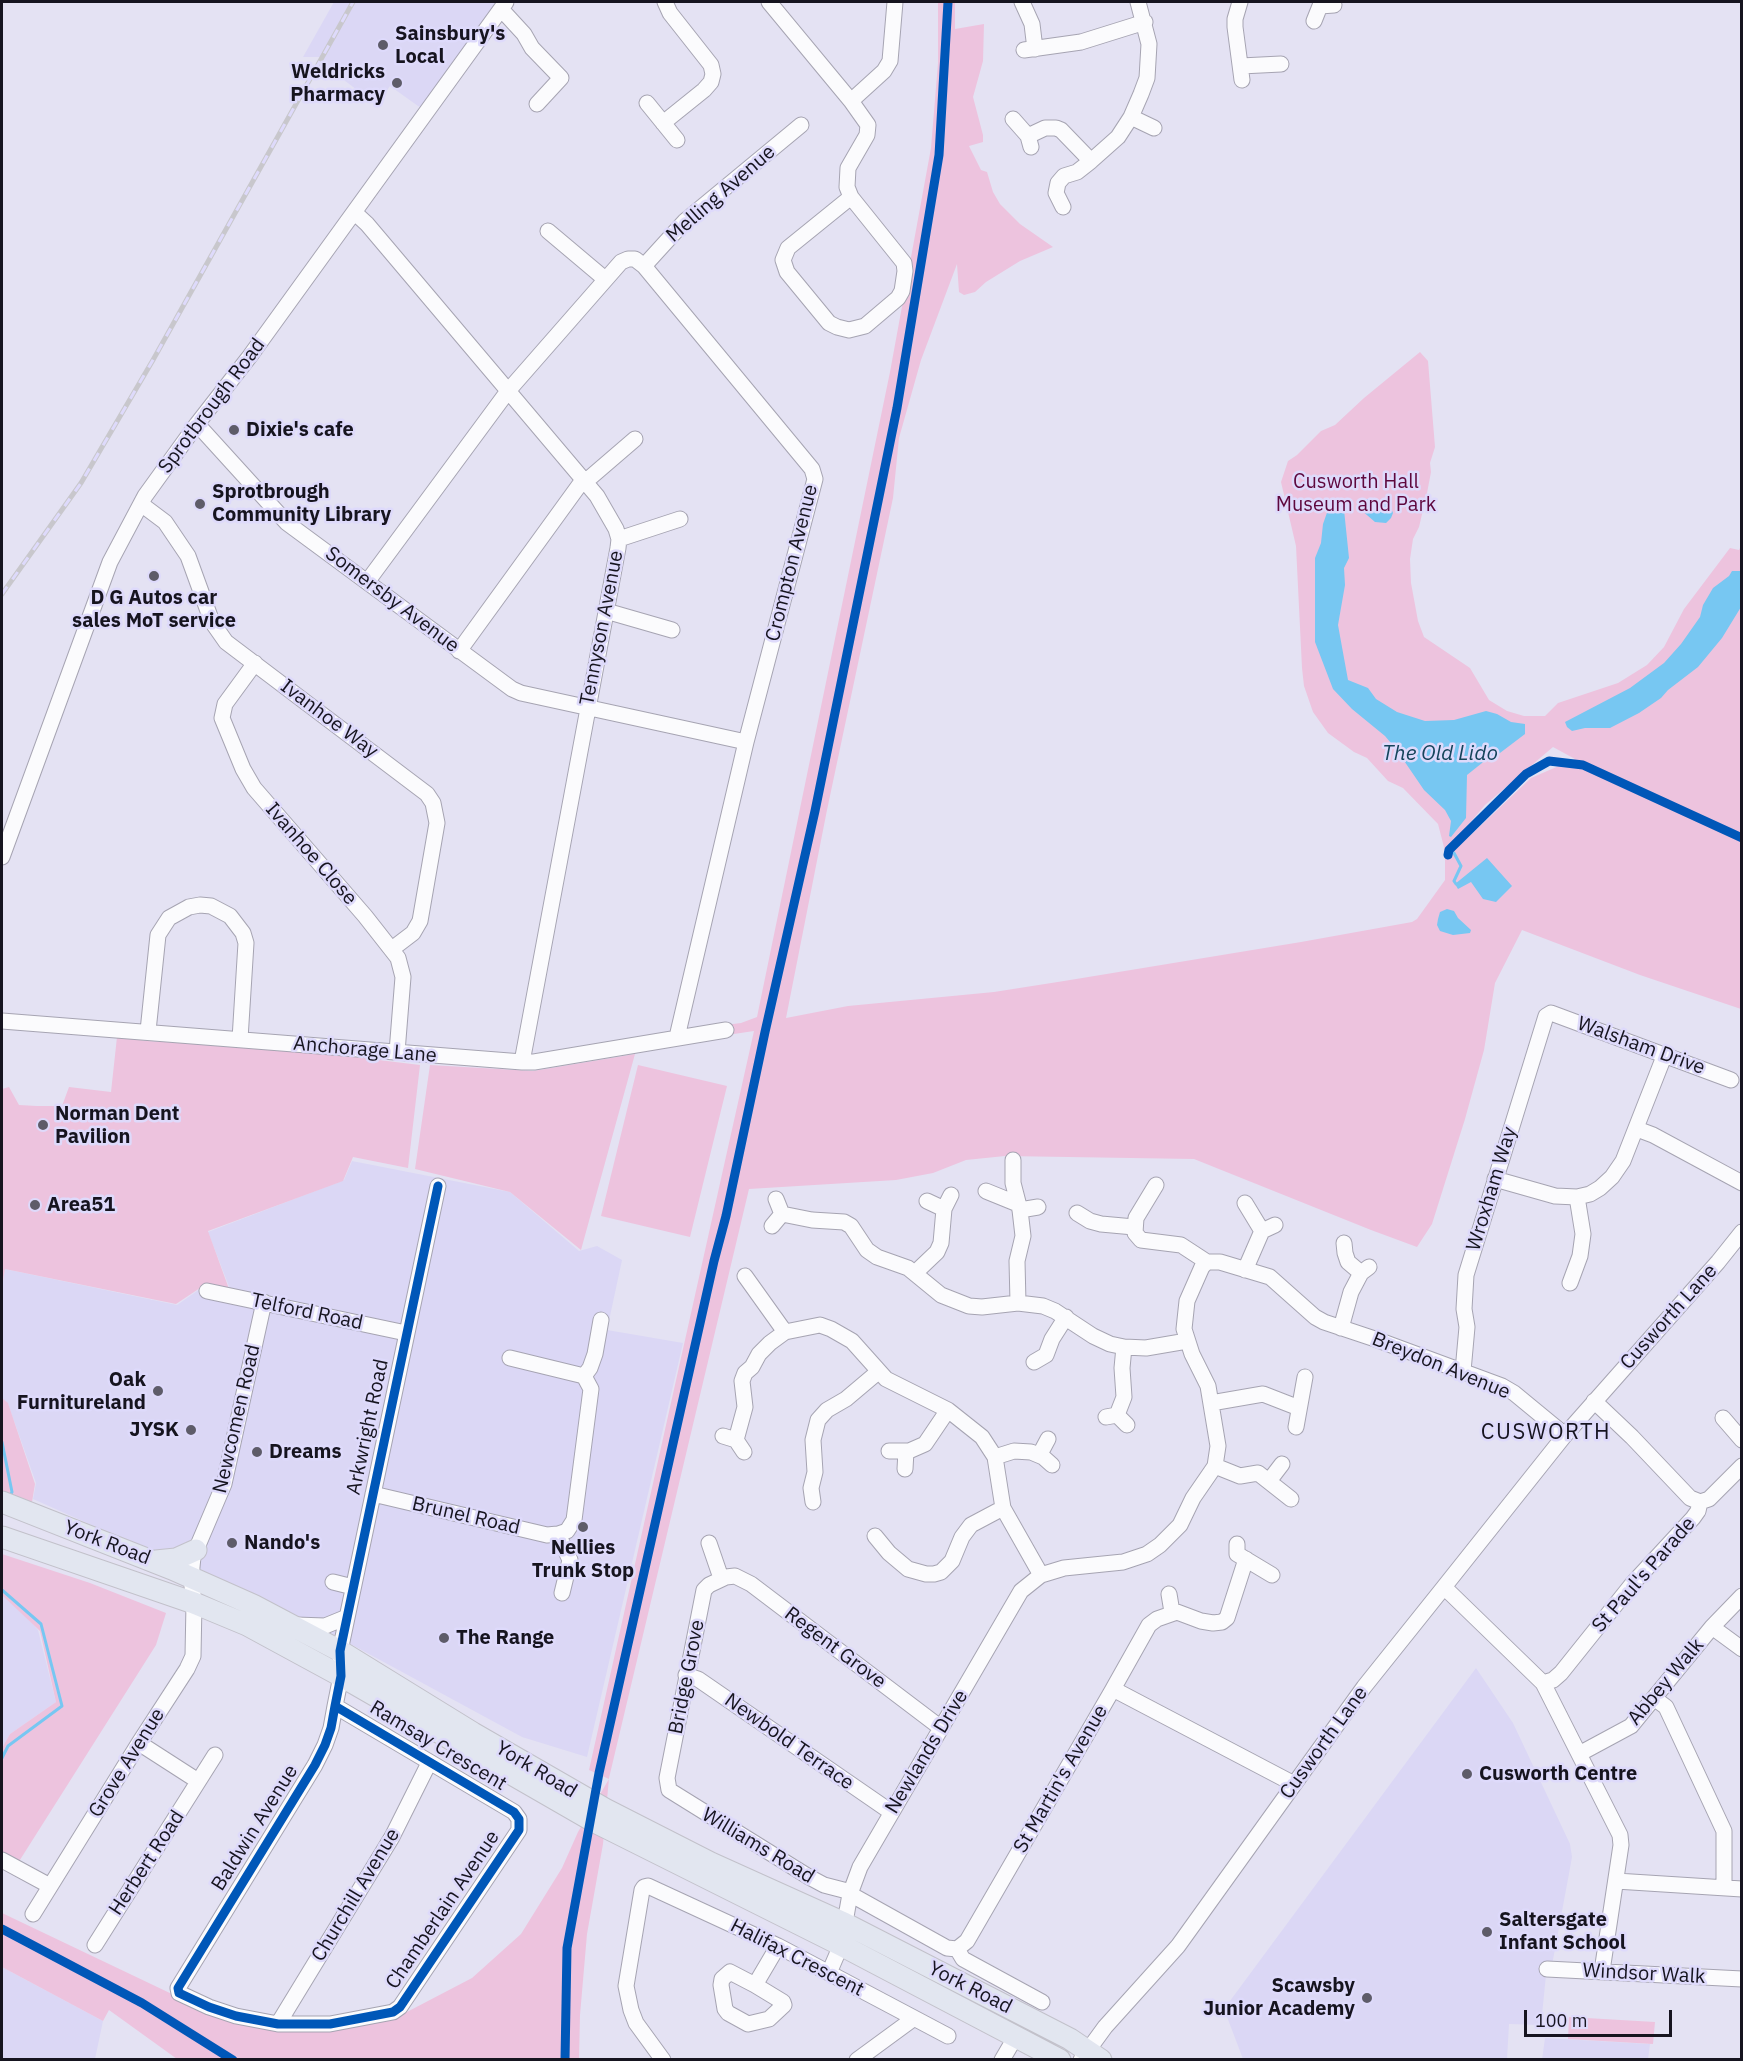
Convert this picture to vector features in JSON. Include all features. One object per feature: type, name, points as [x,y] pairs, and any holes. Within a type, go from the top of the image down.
[{"type":"highway","name":"York Road","points":[[2,1502],[191,1577],[290,1624],[339,1650],[582,1806]]},
{"type":"highway","name":"York Road","points":[[2,1537],[194,1603],[247,1625],[1060,2060]]},
{"type":"highway","points":[[152,1561],[176,1559],[196,1550]]},
{"type":"highway","name":"York Road","points":[[604,1817],[844,1923],[1070,2039],[1089,2057]]},
{"type":"highway","points":[[1016,2036],[1026,2017]]},
{"type":"street","points":[[663,123],[704,90],[711,82],[713,74],[711,65],[670,13],[665,2]]},
{"type":"street","points":[[771,2],[868,124],[868,129],[846,174],[847,187],[850,197],[892,248],[903,263],[905,271],[902,291],[898,298],[865,326],[849,330],[829,323],[787,272],[783,260],[788,248],[850,197]]},
{"type":"street","points":[[851,101],[884,71],[890,62],[895,2]]},
{"type":"street","points":[[1022,2],[1032,24],[1029,50],[1081,42],[1145,22]]},
{"type":"street","points":[[1063,207],[1056,193],[1058,183],[1064,176],[1077,172],[1118,137],[1131,117],[1141,94],[1148,69],[1149,44],[1138,2]]},
{"type":"street","points":[[1240,2],[1235,27],[1241,73],[1281,64]]},
{"type":"street","points":[[1314,21],[1324,4]]},
{"type":"street","points":[[503,5],[532,48],[561,78],[537,104]]},
{"type":"street","name":"Sprotbrough Road","points":[[2,857],[111,562],[141,504],[503,5]]},
{"type":"street","points":[[647,103],[677,140]]},
{"type":"street","points":[[1131,117],[1154,128]]},
{"type":"street","points":[[1013,119],[1029,142],[1045,129],[1061,130],[1091,161]]},
{"type":"street","name":"Melling Avenue","points":[[644,266],[685,221],[801,125]]},
{"type":"street","name":"Tennyson Avenue","points":[[354,212],[367,224],[584,481],[605,507],[619,539],[522,1062]]},
{"type":"street","points":[[548,231],[605,279]]},
{"type":"street","points":[[367,582],[508,391],[605,279],[621,262],[628,259],[634,259],[644,266]]},
{"type":"street","name":"Crompton Avenue","points":[[644,266],[815,474],[746,742],[677,1037]]},
{"type":"street","name":"Somersby Avenue","points":[[197,424],[287,523],[512,689],[521,693],[746,742]]},
{"type":"street","points":[[459,651],[584,481],[635,440]]},
{"type":"street","name":"Ivanhoe Way","points":[[141,504],[165,522],[188,556],[218,632],[226,642],[427,794],[433,803],[437,823],[420,921],[413,933],[392,949]]},
{"type":"street","points":[[619,539],[680,519]]},
{"type":"street","points":[[606,611],[672,630]]},
{"type":"street","name":"Ivanhoe Close","points":[[255,663],[225,704],[222,718],[243,769],[254,788],[392,949],[402,968],[397,1052]]},
{"type":"street","points":[[148,1031],[158,935],[169,918],[189,907],[200,905],[211,906],[230,916],[243,933],[246,943],[240,1039]]},
{"type":"street","name":"Walsham Drive","points":[[1551,1013],[1731,1080]]},
{"type":"street","name":"Wroxham Way","points":[[1463,1371],[1467,1327],[1464,1309],[1466,1275],[1546,1016],[1551,1013]]},
{"type":"street","name":"Anchorage Lane","points":[[2,1020],[522,1062],[534,1062],[726,1030]]},
{"type":"street","points":[[1495,1179],[1556,1196],[1577,1197],[1590,1194],[1600,1188],[1612,1177],[1623,1161],[1665,1054]]},
{"type":"street","points":[[1637,1129],[1653,1135],[1742,1183]]},
{"type":"street","points":[[1013,1160],[1013,1182],[1023,1236],[1017,1261],[1018,1303]]},
{"type":"street","points":[[734,1442],[745,1407],[742,1381],[745,1373],[770,1343],[785,1332],[820,1325],[852,1341],[878,1372],[895,1385],[948,1410],[973,1427],[982,1437],[995,1457],[1003,1508],[1041,1575],[1064,1568],[1122,1562],[1147,1554],[1160,1545],[1180,1525],[1193,1498],[1215,1466],[1218,1446],[1208,1386],[1187,1341],[1184,1329],[1187,1301],[1202,1267],[1207,1262],[1181,1245],[1142,1240],[1136,1236],[1134,1227],[1140,1210],[1156,1185]]},
{"type":"street","name":"Arkwright Road","points":[[341,1676],[339,1650],[438,1186]]},
{"type":"street","points":[[986,1191],[1019,1207],[1038,1207]]},
{"type":"street","points":[[1570,1285],[1580,1256],[1583,1234],[1577,1197]]},
{"type":"street","points":[[916,1272],[937,1252],[941,1243],[948,1202],[927,1201]]},
{"type":"street","points":[[1245,1203],[1269,1228],[1245,1270]]},
{"type":"street","points":[[772,1226],[779,1206],[812,1220],[844,1222],[851,1226],[867,1250],[877,1257],[916,1272],[929,1287],[941,1295],[969,1306],[1018,1303],[1043,1306],[1066,1317],[1093,1336],[1110,1344],[1124,1347],[1146,1348],[1187,1341]]},
{"type":"street","points":[[1077,1213],[1090,1221],[1101,1224],[1134,1227]]},
{"type":"street","name":"Cusworth Lane","points":[[1089,2057],[1105,2027],[1178,1946],[1364,1687],[1565,1435],[1742,1232]]},
{"type":"street","points":[[1341,1328],[1350,1293],[1365,1270],[1348,1262],[1344,1243]]},
{"type":"street","name":"Breydon Avenue","points":[[1207,1262],[1220,1262],[1270,1277],[1315,1317],[1502,1386],[1514,1393],[1565,1435]]},
{"type":"street","points":[[745,1276],[764,1288],[785,1332]]},
{"type":"street","name":"Telford Road","points":[[207,1291],[406,1333]]},
{"type":"street","name":"Newcomen Road","points":[[194,1603],[191,1577],[196,1550],[224,1484],[264,1302]]},
{"type":"street","points":[[1032,1365],[1046,1355],[1052,1339],[1066,1317]]},
{"type":"street","points":[[584,1376],[595,1354],[601,1320]]},
{"type":"street","points":[[1117,1419],[1125,1390],[1122,1368],[1124,1347]]},
{"type":"street","points":[[510,1358],[584,1376],[591,1389],[574,1520],[567,1531],[558,1534],[570,1560],[561,1593]]},
{"type":"street","points":[[794,1485],[812,1495],[815,1472],[813,1440],[818,1420],[827,1410],[878,1372]]},
{"type":"street","points":[[1296,1427],[1305,1377]]},
{"type":"street","points":[[1211,1403],[1263,1394],[1299,1408]]},
{"type":"street","points":[[1594,1401],[1690,1498],[1701,1502]]},
{"type":"street","points":[[890,1451],[917,1449],[925,1444],[948,1410]]},
{"type":"street","points":[[1723,1418],[1742,1440]]},
{"type":"street","points":[[1040,1454],[1048,1439]]},
{"type":"street","points":[[905,1469],[906,1451]]},
{"type":"street","points":[[995,1457],[1014,1451],[1031,1452],[1040,1454],[1052,1466]]},
{"type":"street","points":[[1269,1481],[1282,1464]]},
{"type":"street","points":[[1215,1466],[1240,1476],[1258,1473],[1291,1499]]},
{"type":"street","name":"St Paul's Parade","points":[[1543,1683],[1553,1680],[1561,1673],[1633,1583],[1693,1518],[1701,1502],[1709,1499],[1742,1466]]},
{"type":"street","name":"Brunel Road","points":[[373,1494],[547,1535],[558,1534]]},
{"type":"street","points":[[875,1536],[889,1553],[908,1569],[926,1574],[935,1582],[952,1561],[962,1537],[971,1526],[1003,1508]]},
{"type":"street","points":[[709,1543],[724,1577]]},
{"type":"street","points":[[1237,1544],[1237,1554],[1272,1575]]},
{"type":"street","points":[[1113,1689],[1149,1625],[1157,1619],[1177,1612],[1207,1623],[1222,1622],[1229,1613],[1246,1559]]},
{"type":"street","name":"Newlands Drive","points":[[829,1973],[841,1944],[850,1893],[860,1867],[1021,1591],[1041,1575]]},
{"type":"street","name":"Regent Grove","points":[[724,1577],[735,1576],[751,1584],[940,1728]]},
{"type":"street","name":"Bridge Grove","points":[[669,1790],[667,1778],[704,1590],[709,1584],[724,1577]]},
{"type":"street","points":[[333,1581],[353,1587]]},
{"type":"street","points":[[1444,1587],[1543,1683],[1620,1835],[1621,1845],[1602,1971]]},
{"type":"street","points":[[1169,1594],[1172,1612]]},
{"type":"street","name":"Abbey Walk","points":[[1579,1754],[1631,1726],[1712,1627],[1742,1596]]},
{"type":"street","name":"Grove Avenue","points":[[33,1914],[138,1743],[187,1669],[193,1656],[194,1603]]},
{"type":"street","points":[[290,1624],[325,1626],[347,1617]]},
{"type":"street","points":[[1712,1627],[1742,1649]]},
{"type":"street","name":"Newbold Terrace","points":[[686,1675],[698,1679],[891,1812]]},
{"type":"street","name":"Baldwin Avenue","points":[[177,1991],[315,1765],[325,1745],[341,1676]]},
{"type":"street","name":"St Martin's Avenue","points":[[957,1949],[967,1941],[1113,1689],[1294,1784]]},
{"type":"street","points":[[1654,1698],[1666,1707],[1724,1831],[1724,1888]]},
{"type":"street","name":"Ramsay Crescent","points":[[335,1706],[514,1812],[519,1819]]},
{"type":"street","points":[[138,1743],[198,1781]]},
{"type":"street","name":"Herbert Road","points":[[95,1945],[215,1755]]},
{"type":"street","name":"Churchill Avenue","points":[[278,2024],[392,1837],[429,1763]]},
{"type":"street","name":"Williams Road","points":[[669,1790],[809,1877],[824,1885],[850,1893],[947,1948],[957,1949],[963,1959],[1042,2002]]},
{"type":"street","name":"Chamberlain Avenue","points":[[177,1991],[210,2007],[236,2016],[278,2024],[330,2024],[393,2012],[400,2007],[508,1847],[519,1830],[519,1819]]},
{"type":"street","points":[[2,1860],[51,1886]]},
{"type":"street","points":[[1616,1881],[1742,1889]]},
{"type":"street","name":"Halifax Crescent","points":[[663,2060],[636,2023],[626,1986],[644,1887],[648,1886],[778,1946],[912,2019],[948,2036]]},
{"type":"street","points":[[755,1985],[778,1946]]},
{"type":"street","name":"Windsor Walk","points":[[1547,1969],[1742,1979]]},
{"type":"street","points":[[857,2060],[912,2019]]},
{"type":"street","points":[[1002,2060],[1016,2036]]},
{"type":"shaded area","points":[[334,2],[498,2],[423,108],[390,86],[377,105],[320,62],[323,57],[303,57]]},
{"type":"shaded area","points":[[352,1161],[510,1192],[579,1251],[597,1246],[622,1260],[607,1330],[683,1343],[587,1757],[522,1737],[310,1622],[33,1499],[36,1483],[8,1404],[2,1398],[2,1287],[5,1269],[177,1305],[200,1289],[230,1289],[208,1232],[344,1180]]},
{"type":"shaded area","points":[[2,1587],[38,1630],[56,1702],[10,1734],[2,1748]]},
{"type":"shaded area","points":[[1476,1668],[1513,1723],[1570,1844],[1572,1857],[1552,1965],[1547,1965],[1541,2025],[1509,2024],[1507,2059],[1243,2059],[1224,2009]]},
{"type":"shaded area","points":[[2,1967],[103,2021],[95,2059],[2,2059]]},
{"type":"shaded area","points":[[1545,2038],[1650,2044],[1648,2059],[1542,2060]]},
{"type":"green space","name":"Cusworth Hall Museum and Park","points":[[938,2],[955,2],[955,29],[984,24],[983,61],[973,97],[983,142],[969,146],[981,170],[987,172],[993,192],[1000,204],[1020,224],[1053,247],[1020,261],[986,282],[975,292],[964,295],[959,292],[957,264],[921,360],[899,438],[893,498],[786,1018],[848,1006],[994,992],[1301,942],[1412,922],[1417,919],[1445,880],[1445,851],[1438,824],[1403,788],[1388,781],[1367,758],[1354,752],[1328,733],[1313,712],[1304,686],[1302,668],[1296,546],[1281,482],[1288,461],[1321,431],[1335,425],[1420,352],[1428,361],[1435,447],[1430,463],[1431,472],[1427,493],[1419,527],[1413,539],[1410,559],[1411,583],[1418,621],[1424,637],[1470,668],[1489,700],[1507,711],[1524,716],[1545,716],[1558,703],[1618,683],[1647,665],[1664,647],[1684,609],[1730,548],[1739,550],[1741,546],[1741,1009],[1640,975],[1522,930],[1495,983],[1484,1050],[1465,1119],[1432,1224],[1417,1247],[1194,1159],[1005,1156],[966,1160],[933,1173],[896,1180],[749,1189],[609,1779],[589,1770],[754,1031],[727,1035],[725,1025],[741,1023],[757,1017],[890,372],[931,148],[938,63]],"holes":[[[1553,747],[1575,759],[1531,778],[1455,850],[1446,851],[1485,805]]]},
{"type":"green space","points":[[117,1037],[147,1041],[288,1049],[420,1065],[408,1168],[353,1157],[343,1181],[208,1231],[229,1289],[200,1288],[176,1304],[5,1269],[2,1287],[2,1089],[9,1087],[19,1105],[37,1106],[62,1106],[69,1087],[111,1092]]},
{"type":"green space","points":[[635,1054],[581,1250],[510,1192],[415,1169],[430,1065],[533,1071]]},
{"type":"green space","points":[[638,1065],[727,1086],[690,1237],[601,1216]]},
{"type":"green space","points":[[2,1398],[8,1403],[35,1484],[32,1502],[2,1491]]},
{"type":"green space","points":[[2,1554],[90,1583],[166,1613],[156,1645],[18,1863],[2,1855],[2,1748],[10,1734],[56,1702],[40,1631],[2,1595]]},
{"type":"green space","points":[[609,1779],[603,1844],[587,1934],[580,2015],[579,2059],[177,2059],[109,2010],[103,2021],[2,1967],[2,1913],[174,1995],[278,2024],[393,2012],[405,2013],[472,1978],[521,1934],[562,1868],[578,1832]]},
{"type":"green space","points":[[1569,2017],[1655,2022],[1653,2044],[1568,2039]]},
{"type":"water","name":"The Old Lido","points":[[1339,498],[1343,500],[1349,558],[1344,568],[1345,585],[1338,625],[1348,680],[1368,688],[1376,699],[1397,712],[1425,721],[1454,720],[1486,711],[1511,722],[1525,724],[1525,734],[1467,775],[1466,818],[1451,837],[1449,836],[1451,821],[1445,810],[1424,790],[1385,736],[1352,709],[1333,689],[1315,642],[1315,558],[1321,543],[1323,524],[1329,507]]},
{"type":"water","points":[[1368,499],[1389,503],[1393,513],[1386,523],[1375,522],[1360,509],[1358,500]]},
{"type":"water","points":[[1732,571],[1741,571],[1741,607],[1722,638],[1698,667],[1661,698],[1610,728],[1585,728],[1572,731],[1567,727],[1565,722],[1630,688],[1664,663],[1700,617],[1703,605],[1713,588]]},
{"type":"water","points":[[1487,858],[1512,886],[1496,902],[1483,899],[1471,882],[1458,889],[1455,884]]},
{"type":"water","points":[[1447,909],[1454,911],[1471,930],[1470,933],[1453,935],[1440,931],[1437,925],[1440,912]]},
{"type":"waterway","points":[[1454,853],[1461,866],[1454,881],[1456,884]]},
{"type":"waterway","points":[[2,1442],[12,1492],[10,1496]]},
{"type":"waterway","points":[[2,1590],[41,1624],[62,1706],[8,1746],[2,1758]]},
{"type":"railway","points":[[2,594],[81,483],[153,360],[353,2]]},
{"type":"cycle path","points":[[565,2060],[567,1948],[599,1773],[726,1216],[815,811],[897,408],[939,155],[948,2]]},
{"type":"cycle path","points":[[1448,855],[1449,850],[1526,774],[1549,761],[1583,765],[1742,838]]},
{"type":"cycle path","points":[[335,1706],[514,1812],[519,1819],[519,1830],[400,2007],[393,2012],[330,2024],[278,2024],[236,2016],[179,1993],[178,1988],[315,1765],[331,1728],[335,1706],[341,1676],[340,1651],[438,1186]]},
{"type":"cycle path","points":[[2,1929],[142,2003],[233,2060]]},
{"type":"place","name":"Sainsbury's Local","points":[[383,45]]},
{"type":"place","name":"Weldricks Pharmacy","points":[[397,83]]},
{"type":"place","name":"Dixie's cafe","points":[[234,430]]},
{"type":"place","name":"Sprotbrough Community Library","points":[[200,504]]},
{"type":"place","name":"D G Autos car sales MoT service","points":[[154,576]]},
{"type":"place","name":"Norman Dent Pavilion","points":[[43,1125]]},
{"type":"place","name":"Area51","points":[[35,1205]]},
{"type":"place","name":"Oak Furnitureland","points":[[158,1391]]},
{"type":"place","name":"JYSK","points":[[191,1430]]},
{"type":"place","name":"Dreams","points":[[257,1452]]},
{"type":"place","name":"Nellies Trunk Stop","points":[[583,1527]]},
{"type":"place","name":"Nando's","points":[[232,1543]]},
{"type":"place","name":"The Range","points":[[444,1638]]},
{"type":"place","name":"Cusworth Centre","points":[[1467,1774]]},
{"type":"place","name":"Saltersgate Infant School","points":[[1487,1932]]},
{"type":"place","name":"Scawsby Junior Academy","points":[[1367,1998]]},
{"type":"district","name":"CUSWORTH","points":[[1546,1433]]}]
